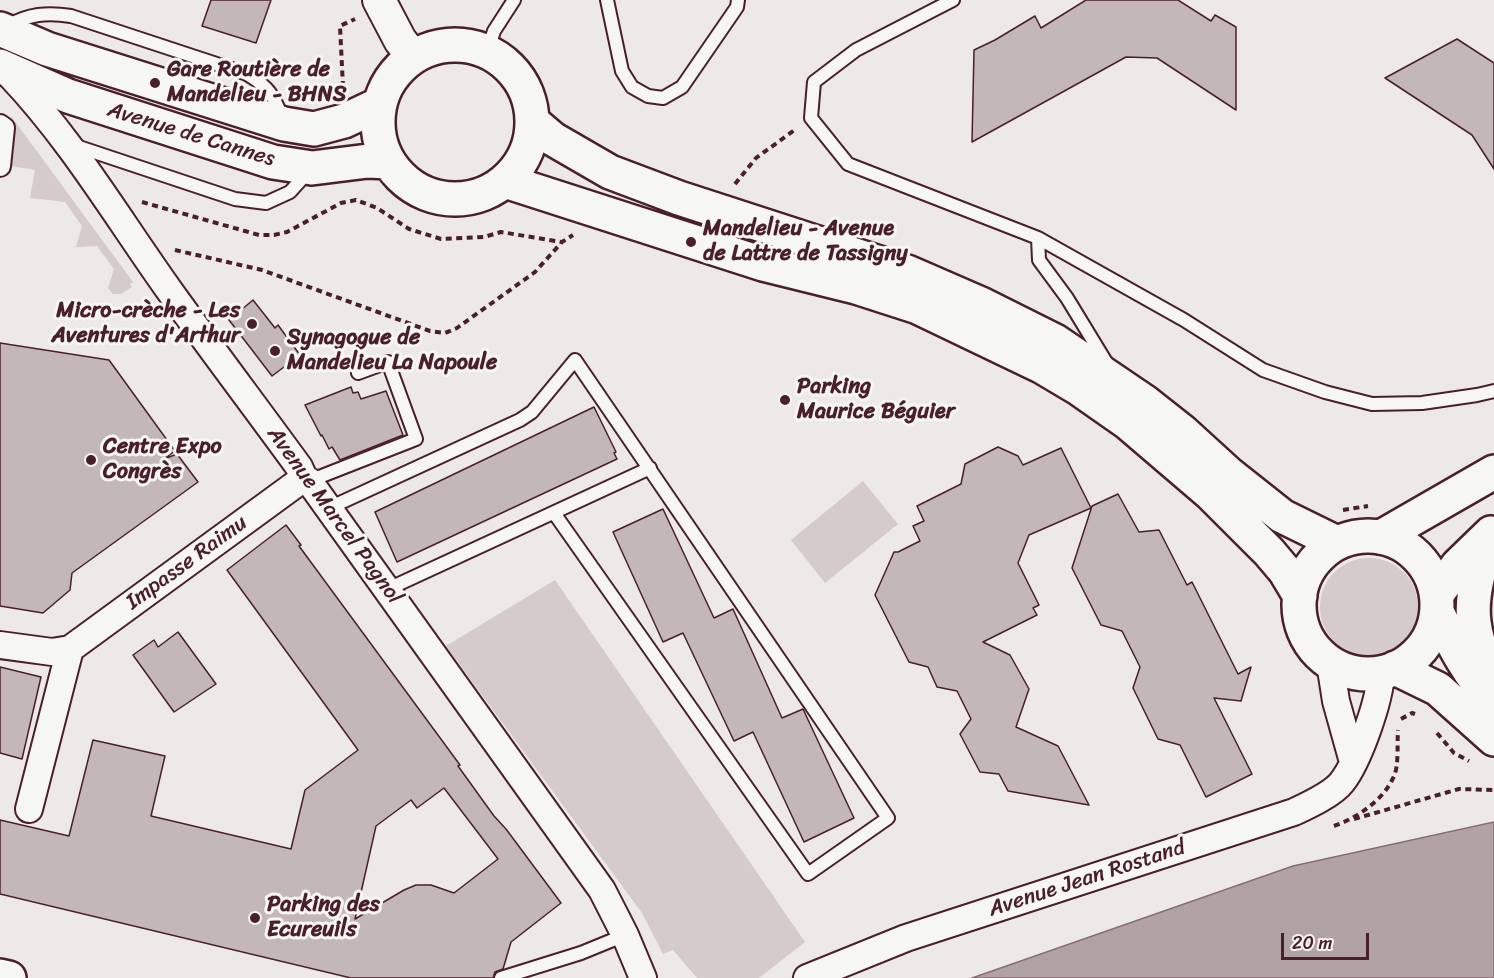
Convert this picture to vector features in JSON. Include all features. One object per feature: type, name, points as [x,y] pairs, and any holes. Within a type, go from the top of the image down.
[{"type":"main road","name":"Avenue de Cannes","points":[[0,29],[47,49],[284,124],[314,129],[344,121],[380,104]]},
{"type":"main road","points":[[462,45],[487,51],[506,63],[520,80],[529,100],[533,122],[529,144],[520,165],[505,182],[486,193],[465,199],[442,198],[422,191],[403,179],[389,162],[381,143],[378,124],[380,104],[392,78],[401,66],[413,57],[436,47],[462,45]]},
{"type":"main road","name":"Avenue de Cannes","points":[[1,66],[68,96],[273,162],[312,168],[368,161],[389,162]]},
{"type":"main road","points":[[533,122],[553,139],[610,172],[679,198],[907,272],[983,305],[1055,341],[1145,402],[1282,516],[1337,543]]},
{"type":"main road","points":[[505,182],[763,264],[856,286],[908,304],[1041,366],[1078,388],[1128,423],[1211,494],[1269,552],[1285,571],[1300,596]]},
{"type":"main road","points":[[1381,537],[1494,472]]},
{"type":"main road","points":[[1388,670],[1419,651],[1428,640],[1437,603],[1458,565],[1492,532]]},
{"type":"main road","points":[[1492,532],[1476,587],[1473,621],[1483,657],[1494,680]]},
{"type":"main road","points":[[1494,702],[1480,688],[1466,666],[1437,603],[1431,578],[1423,563],[1411,550],[1381,537],[1358,537],[1337,543],[1319,556],[1306,575],[1300,596],[1300,615],[1306,633],[1316,650],[1330,663],[1355,672],[1388,670],[1438,689],[1494,739]]},
{"type":"main road","points":[[0,976],[9,978]]},
{"type":"street","points":[[379,0],[400,40],[413,57]]},
{"type":"street","name":"Avenue Marcel Pagnol","points":[[1,66],[29,95],[67,143],[168,289],[388,589],[602,890],[625,935],[643,978]]},
{"type":"street","points":[[0,125],[4,128],[0,166]]},
{"type":"street","name":"Impasse Raimu","points":[[70,649],[306,479]]},
{"type":"street","points":[[0,645],[52,652],[70,649],[29,809]]},
{"type":"street","points":[[1330,663],[1335,701],[1353,762]]},
{"type":"street","name":"Avenue Jean Rostand","points":[[807,978],[906,938],[1294,812],[1341,784],[1353,762],[1388,670]]},
{"type":"lane","points":[[487,51],[494,31],[514,0]]},
{"type":"lane","points":[[607,0],[622,71],[632,87],[648,96],[663,98],[682,87],[737,7],[738,0]]},
{"type":"lane","points":[[953,0],[856,50],[814,82],[811,118],[848,165],[1038,238],[1184,320],[1263,370],[1325,392],[1372,404],[1422,403],[1494,391]]},
{"type":"lane","points":[[67,143],[235,199],[266,204],[290,192],[312,168]]},
{"type":"lane","points":[[1038,238],[1039,260],[1067,298],[1118,384]]},
{"type":"lane","points":[[329,508],[520,420],[532,412],[575,360],[888,818],[808,874],[554,513]]},
{"type":"lane","points":[[306,479],[416,439],[388,362],[358,373]]},
{"type":"lane","points":[[388,589],[650,468]]},
{"type":"lane","points":[[501,978],[581,953],[625,935]]},
{"type":"path","points":[[730,190],[756,158],[811,118]]},
{"type":"path","points":[[110,204],[121,196],[259,235],[274,235],[287,232],[340,203],[356,200],[377,208],[409,229],[441,239],[484,237],[501,232],[562,242]]},
{"type":"path","points":[[142,249],[157,246],[262,270],[430,331],[445,333],[457,328],[535,272],[562,242],[577,233]]},
{"type":"path","points":[[1340,511],[1367,507],[1376,503]]},
{"type":"path","points":[[1350,820],[1459,789],[1494,790]]},
{"type":"shaded area","points":[[11,116],[133,282],[130,284],[132,287],[121,294],[113,294],[108,288],[114,269],[97,246],[76,247],[82,226],[65,202],[30,198],[35,170],[0,164]]},
{"type":"shaded area","points":[[863,481],[898,524],[825,583],[791,540]]},
{"type":"shaded area","points":[[1369,558],[1388,562],[1404,572],[1414,588],[1418,607],[1414,626],[1404,642],[1388,652],[1369,656],[1350,652],[1334,642],[1324,626],[1320,607],[1324,588],[1334,572],[1350,562]]},
{"type":"shaded area","points":[[555,580],[805,942],[759,978],[697,978],[673,950],[663,954],[642,913],[446,646]]},
{"type":"shaded area","points":[[1494,822],[1494,978],[972,978],[1293,866]]},
{"type":"building","points":[[211,0],[271,0],[256,43],[202,26]]},
{"type":"building","points":[[1086,0],[1178,0],[1211,21],[1215,15],[1236,27],[1236,110],[1157,58],[1126,57],[972,142],[974,50],[1035,16],[1041,28]]},
{"type":"building","points":[[1457,39],[1494,63],[1494,169],[1472,135],[1385,78]]},
{"type":"building","points":[[253,300],[275,328],[278,325],[300,355],[272,376],[229,320]]},
{"type":"building","name":"Centre Expo Congrès","points":[[0,343],[109,360],[175,451],[164,459],[177,454],[198,482],[72,573],[70,590],[43,613],[0,606]]},
{"type":"building","points":[[351,387],[353,393],[358,392],[361,399],[386,391],[403,435],[340,460],[332,447],[329,449],[305,405]]},
{"type":"building","points":[[594,407],[616,452],[614,453],[617,459],[397,562],[375,512]]},
{"type":"building","points":[[998,447],[1018,456],[1023,465],[1061,448],[1091,508],[1029,535],[1018,563],[1039,605],[1033,608],[1037,615],[983,642],[1010,655],[1029,689],[1016,727],[1058,746],[1089,805],[1008,791],[999,774],[980,772],[960,734],[971,719],[957,691],[937,687],[928,667],[909,662],[875,595],[894,552],[920,541],[913,526],[924,521],[917,506],[961,484],[965,464]]},
{"type":"building","points":[[1118,494],[1139,532],[1159,530],[1187,585],[1192,582],[1238,674],[1251,667],[1241,701],[1214,698],[1252,774],[1206,797],[1180,745],[1158,739],[1133,688],[1140,667],[1122,631],[1101,625],[1072,568],[1092,506]]},
{"type":"building","points":[[663,509],[714,618],[733,609],[782,718],[803,709],[854,818],[804,842],[753,732],[734,741],[683,633],[663,642],[613,532]]},
{"type":"building","points":[[286,525],[301,545],[299,546],[460,765],[458,766],[494,816],[561,903],[511,942],[503,969],[495,972],[493,978],[351,978],[0,894],[0,820],[69,836],[93,740],[165,756],[151,816],[291,849],[305,790],[358,750],[227,570]],"holes":[[[444,788],[498,859],[454,893],[431,885],[416,885],[355,919],[376,826],[411,800],[417,808]]]},
{"type":"building","points":[[178,632],[216,684],[174,712],[133,655],[154,640],[158,647]]},
{"type":"building","points":[[0,667],[41,677],[22,759],[0,753]]},
{"type":"place","name":"Gare Routière de Mandelieu - BHNS","points":[[155,83]]},
{"type":"place","name":"Mandelieu - Avenue de Lattre de Tassigny","points":[[691,242]]},
{"type":"place","name":"Micro-crèche - Les Aventures d'Arthur","points":[[252,324]]},
{"type":"place","name":"Synagogue de Mandelieu La Napoule","points":[[275,351]]},
{"type":"place","name":"Parking Maurice Béguier","points":[[785,400]]},
{"type":"place","name":"Centre Expo Congrès","points":[[91,460]]},
{"type":"place","name":"Parking des Ecureuils","points":[[255,918]]}]
